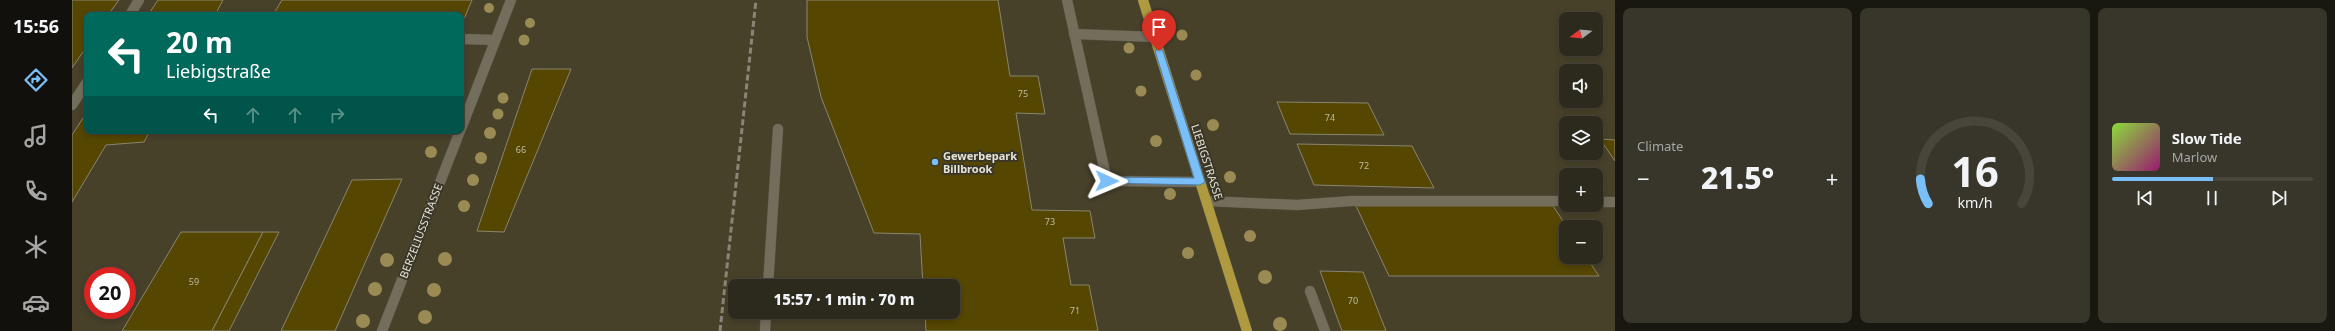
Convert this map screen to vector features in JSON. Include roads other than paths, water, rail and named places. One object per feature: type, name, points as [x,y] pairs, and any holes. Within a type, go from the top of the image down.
[{"type":"main road","name":"LIEBIGSTRASSE","points":[[1143,0],[1247,331]]},
{"type":"street","points":[[132,12],[139,0]]},
{"type":"street","name":"BERZELIUSSTRASSE","points":[[464,122],[511,0]]},
{"type":"street","points":[[1067,0],[1107,181],[1200,182]]},
{"type":"street","points":[[1074,34],[1155,37]]},
{"type":"street","points":[[464,39],[495,40]]},
{"type":"street","points":[[72,105],[84,87]]},
{"type":"street","points":[[768,279],[778,129]]},
{"type":"street","name":"BERZELIUSSTRASSE","points":[[382,331],[459,134]]},
{"type":"street","points":[[1207,201],[1262,204],[1335,203],[1351,201],[1559,201]]},
{"type":"street","points":[[1603,202],[1615,202]]},
{"type":"street","points":[[1310,291],[1324,331]]},
{"type":"street","points":[[765,331],[766,319]]},
{"type":"railway","points":[[720,331],[756,0]]},
{"type":"place","name":"Gewerbepark Billbrook","points":[[935,162]]}]
